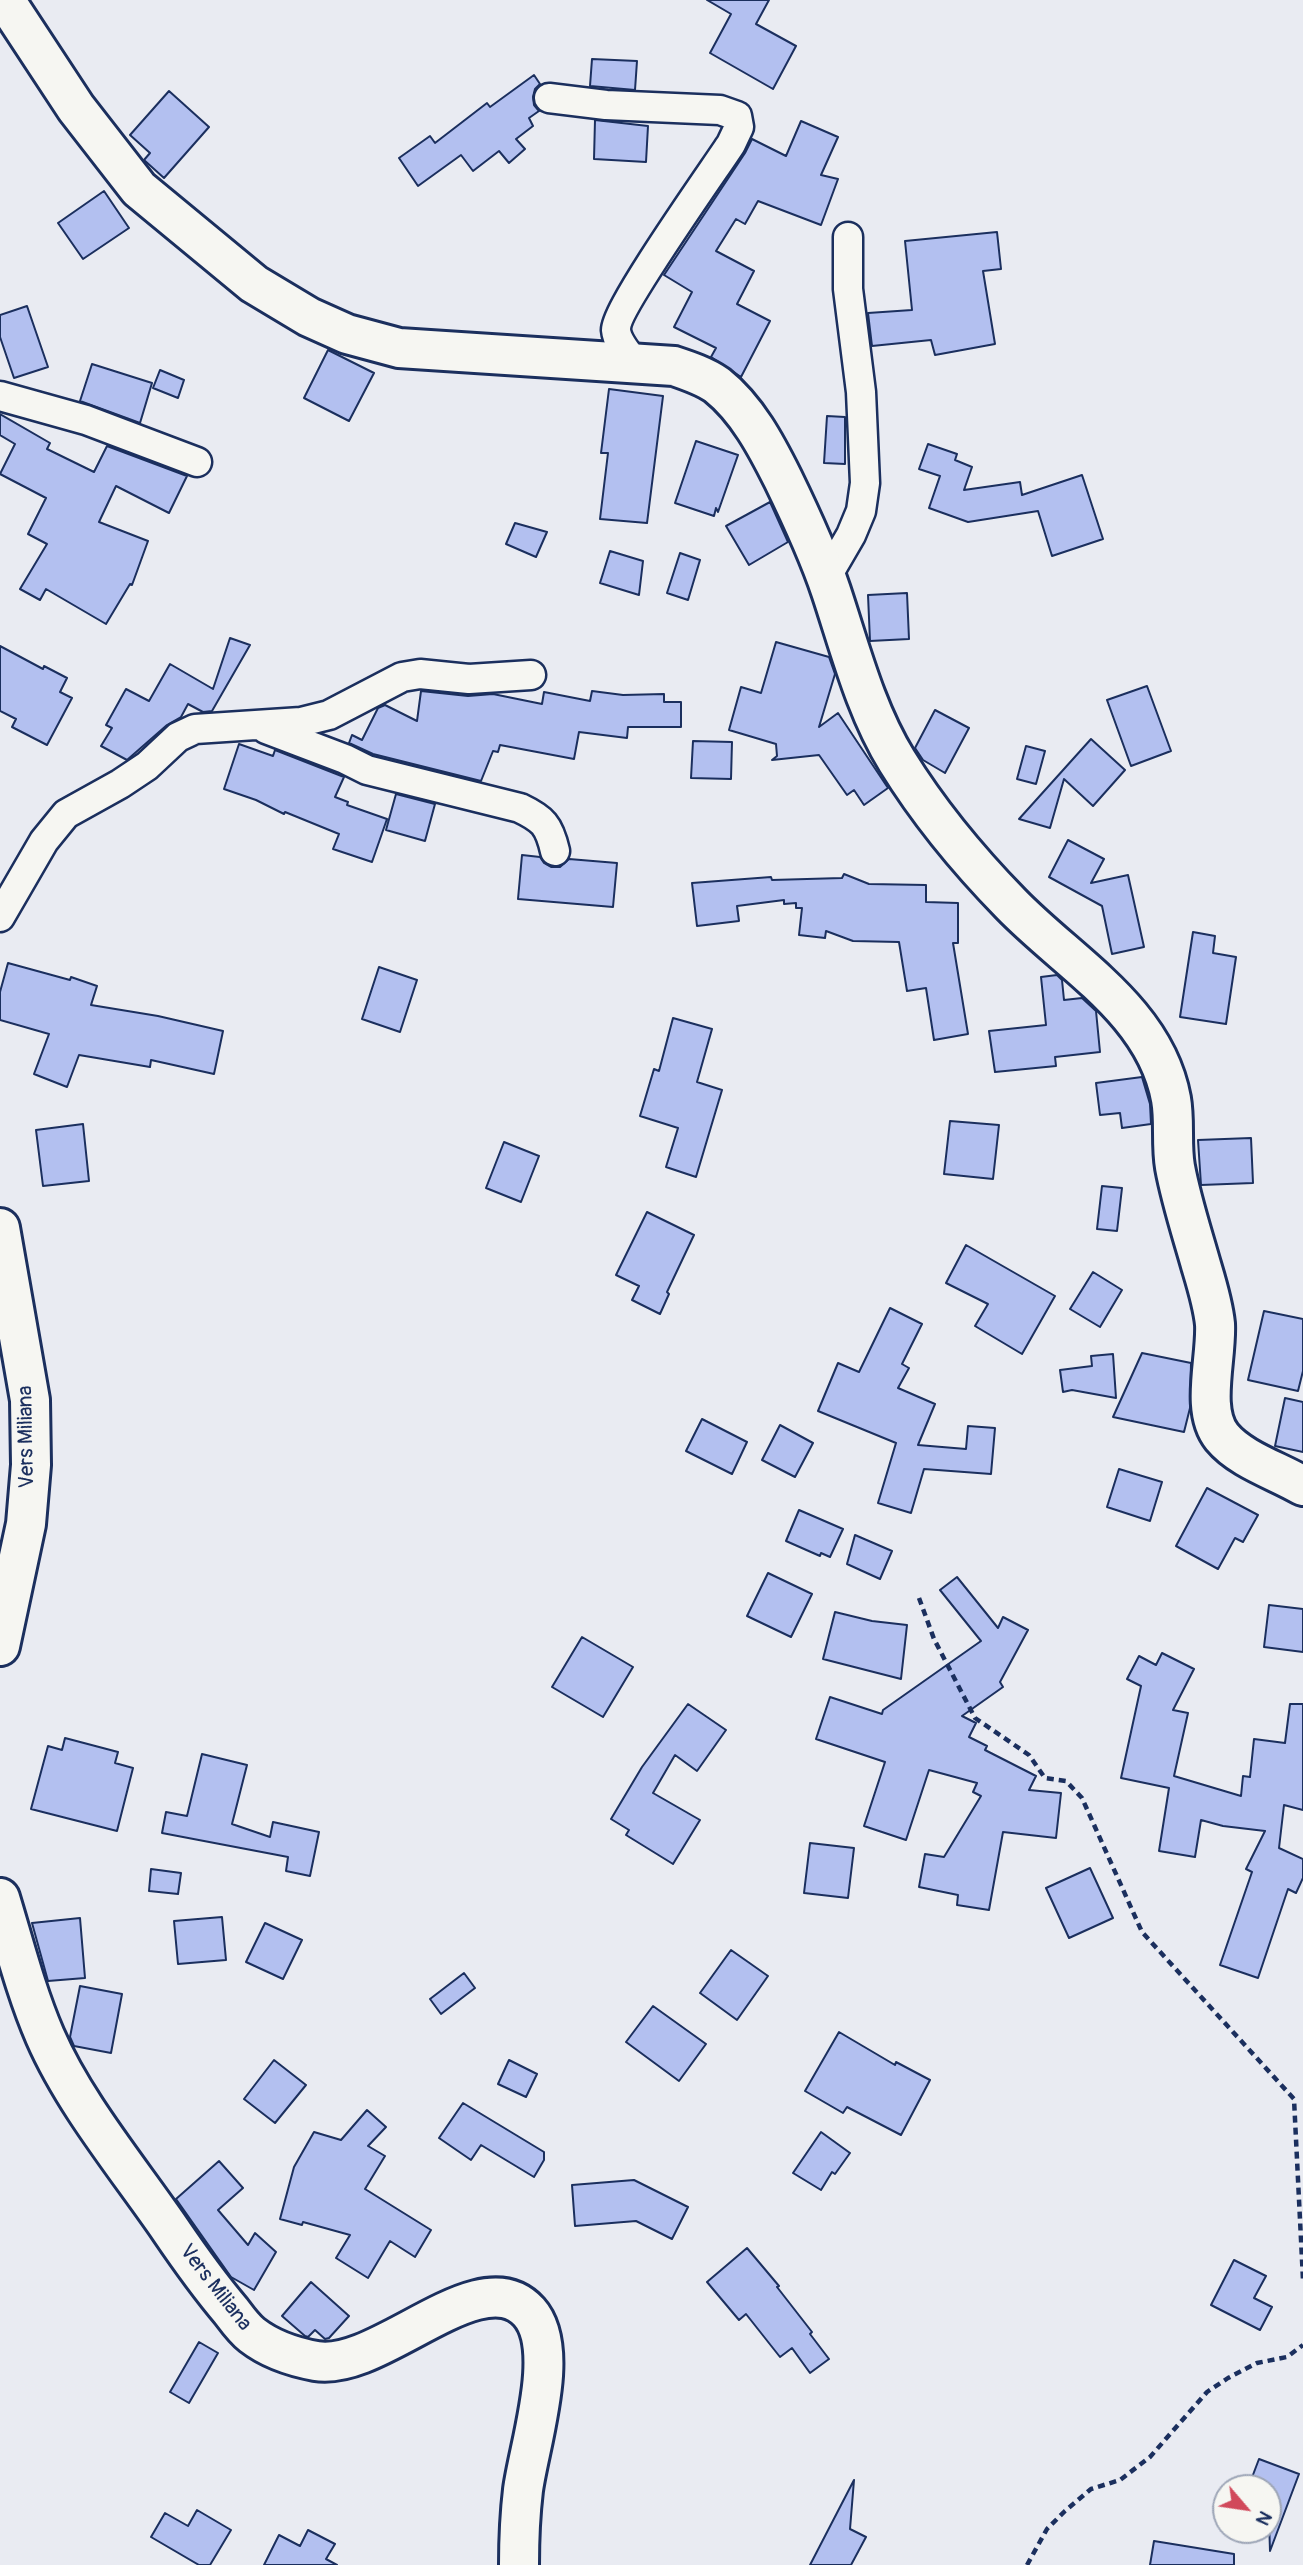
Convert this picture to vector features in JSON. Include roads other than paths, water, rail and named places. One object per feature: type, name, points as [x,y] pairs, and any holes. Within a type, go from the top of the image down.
[{"type":"main road","points":[[5,0],[76,108],[139,189],[254,284],[309,317],[347,334],[399,348],[674,366],[699,375],[718,386],[747,416],[767,447],[811,536],[874,718],[896,759],[951,838],[998,890],[1099,982],[1133,1019],[1165,1070],[1172,1104],[1175,1166],[1212,1301],[1214,1346],[1210,1399],[1213,1421],[1222,1437],[1241,1452],[1303,1486]]},
{"type":"main road","name":"Vers Miliana","points":[[0,1228],[30,1400],[31,1465],[26,1524],[0,1646]]},
{"type":"main road","name":"Vers Miliana","points":[[0,1898],[44,2034],[66,2079],[206,2281],[251,2335],[282,2353],[319,2362],[366,2354],[428,2319],[477,2300],[493,2297],[508,2300],[528,2312],[541,2333],[543,2346],[538,2408],[524,2489],[519,2565]]},
{"type":"street","points":[[549,98],[606,105],[720,110],[737,116],[739,127],[731,144],[661,248],[621,316],[616,330],[620,342],[635,363]]},
{"type":"street","points":[[826,578],[851,535],[861,511],[865,483],[861,392],[848,289],[848,237]]},
{"type":"street","points":[[0,396],[86,420],[197,462]]},
{"type":"street","points":[[0,917],[44,841],[66,814],[120,785],[147,766],[178,737],[195,729],[301,722],[329,715],[402,677],[411,675],[468,679],[531,675]]},
{"type":"street","points":[[256,725],[367,770],[520,808],[539,817],[550,832],[555,851]]}]
